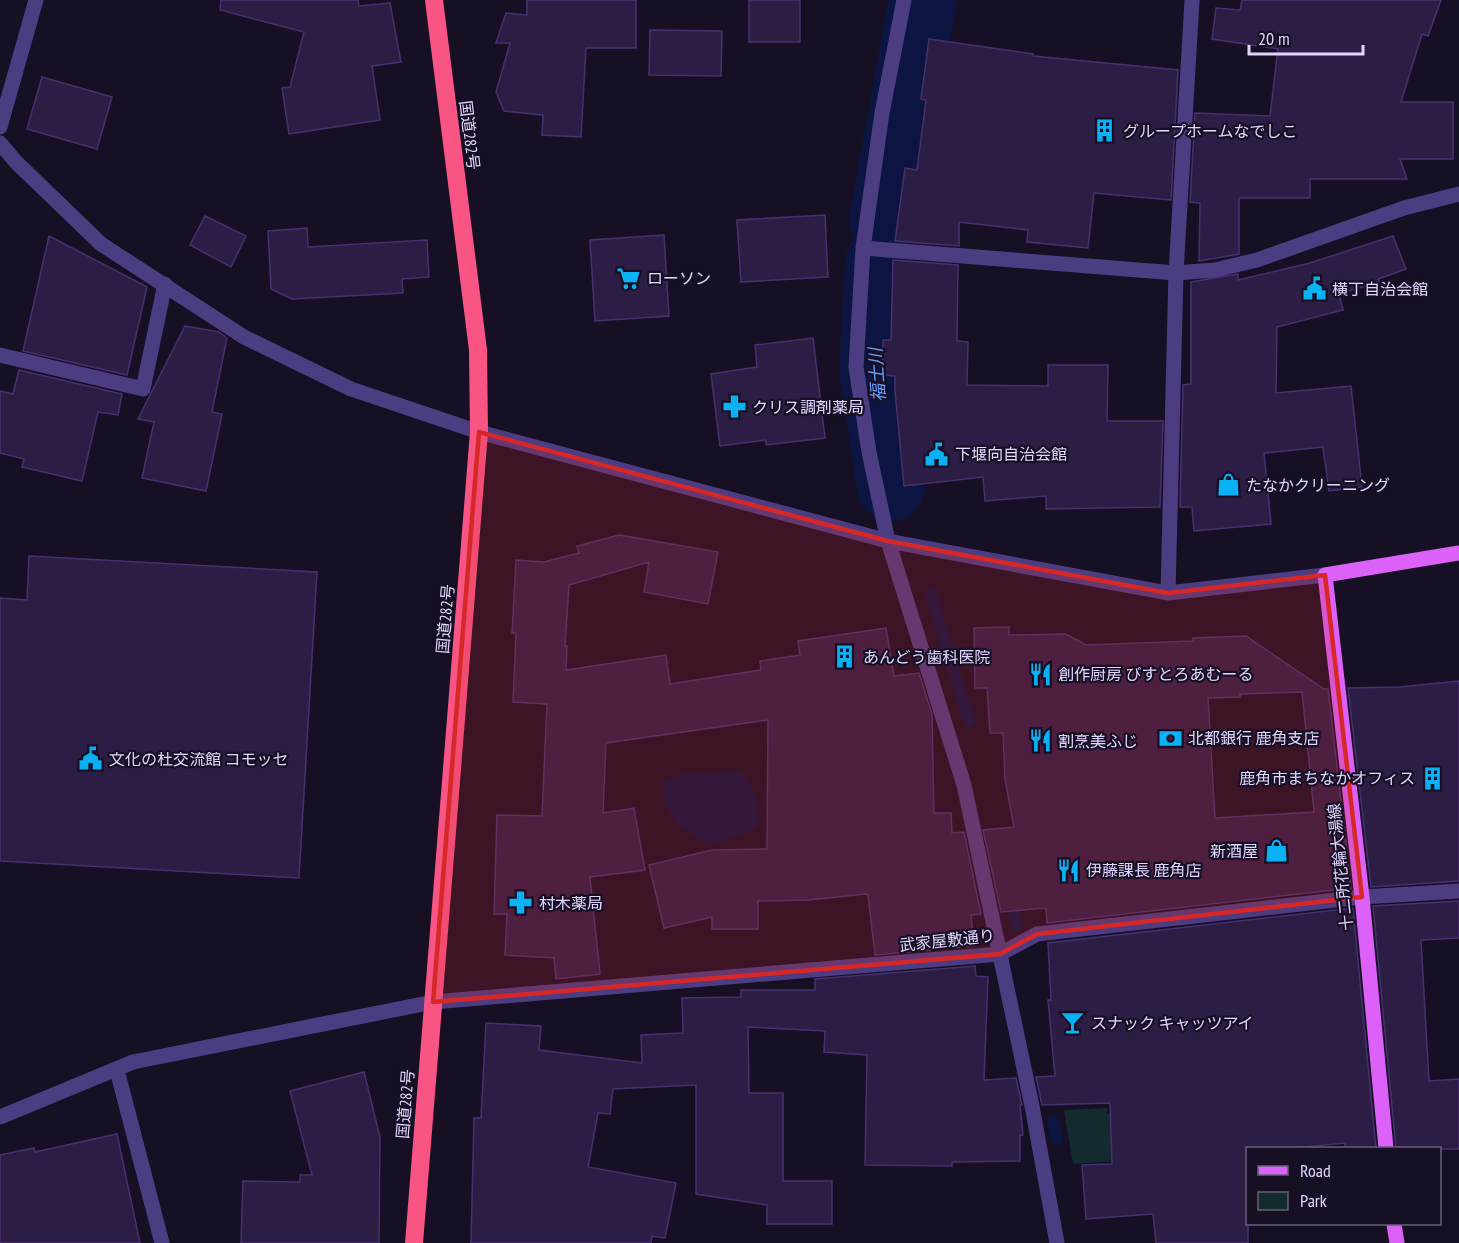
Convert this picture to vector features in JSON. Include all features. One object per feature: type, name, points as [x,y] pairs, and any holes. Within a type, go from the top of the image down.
[{"type":"highway","name":"国道282号","points":[[414,1243],[479,432],[478,350],[434,0]]},
{"type":"main road","points":[[1325,575],[1459,553]]},
{"type":"main road","name":"十二所花輪大湯線","points":[[1325,575],[1362,897],[1386,1147]]},
{"type":"main road","points":[[1394,1225],[1397,1243]]},
{"type":"street","points":[[0,127],[36,0]]},
{"type":"street","points":[[904,0],[882,113],[863,248],[856,367],[869,452],[888,542],[964,785],[1032,1106],[1057,1243]]},
{"type":"street","points":[[1168,593],[1176,273],[1192,0]]},
{"type":"street","points":[[0,143],[16,162],[101,244],[244,337],[351,389],[479,432],[888,542],[1168,593],[1325,575]]},
{"type":"street","points":[[863,248],[1176,273],[1215,270],[1257,260],[1404,208],[1459,194]]},
{"type":"street","points":[[0,355],[143,389],[165,284]]},
{"type":"street","name":"武家屋敷通り","points":[[0,1117],[133,1062],[433,1002],[1000,954],[1037,934],[1362,897],[1459,891]]},
{"type":"street","points":[[117,1070],[162,1243]]},
{"type":"highlighted area","points":[[479,432],[888,541],[1168,593],[1325,575],[1362,897],[1037,934],[1000,954],[433,1002]]},
{"type":"green space","points":[[1107,1108],[1107,1114],[1242,1110],[1166,1157],[1073,1164],[1064,1110]]},
{"type":"shaded area","points":[[742,771],[757,800],[757,827],[717,843],[700,840],[678,824],[664,802],[664,782],[684,774]]},
{"type":"building","points":[[221,0],[358,0],[359,6],[390,3],[401,62],[372,66],[380,120],[289,134],[282,88],[290,87],[304,32],[220,10]]},
{"type":"building","points":[[527,0],[636,0],[636,48],[586,48],[581,137],[542,135],[543,115],[504,111],[496,92],[510,43],[496,43],[506,13],[527,15]]},
{"type":"building","points":[[749,0],[800,0],[800,42],[749,42]]},
{"type":"building","points":[[1242,0],[1441,0],[1428,36],[1422,34],[1401,102],[1453,102],[1453,159],[1400,159],[1407,179],[1310,179],[1310,198],[1239,198],[1239,254],[1199,261],[1200,203],[1190,202],[1195,113],[1270,116],[1278,49],[1212,39],[1216,8],[1240,10]]},
{"type":"building","points":[[650,30],[722,31],[721,76],[649,75]]},
{"type":"building","points":[[929,39],[1033,54],[1033,56],[1178,70],[1171,200],[1094,193],[1088,248],[1027,242],[1028,230],[959,222],[959,246],[895,241],[905,168],[917,170],[926,100],[921,99]]},
{"type":"building","points":[[42,77],[112,97],[97,149],[27,129]]},
{"type":"building","points":[[825,215],[828,277],[741,282],[737,220]]},
{"type":"building","points":[[205,216],[246,236],[231,267],[190,245]]},
{"type":"building","points":[[307,228],[308,247],[427,240],[429,277],[402,279],[403,293],[292,299],[271,289],[268,231]]},
{"type":"building","name":"ローソン","points":[[664,235],[669,316],[595,321],[590,240]]},
{"type":"building","points":[[49,236],[147,287],[127,375],[23,351]]},
{"type":"building","points":[[1393,236],[1406,269],[1378,279],[1379,282],[1339,294],[1343,310],[1277,327],[1276,393],[1351,386],[1362,487],[1329,491],[1323,447],[1264,453],[1271,524],[1194,531],[1192,507],[1180,507],[1183,385],[1191,384],[1191,282],[1238,274],[1238,280],[1310,263]]},
{"type":"building","points":[[893,260],[958,265],[957,341],[968,342],[967,385],[1048,386],[1048,365],[1108,365],[1107,421],[1163,421],[1160,507],[1046,509],[1046,496],[985,501],[983,477],[904,486],[895,376],[882,375],[883,340],[891,340]]},
{"type":"building","points":[[185,326],[219,332],[227,338],[212,412],[222,414],[206,491],[142,478],[154,422],[138,419]]},
{"type":"building","points":[[813,338],[825,438],[766,445],[766,440],[720,446],[711,374],[757,367],[755,345]]},
{"type":"building","points":[[19,370],[122,394],[118,415],[98,412],[82,481],[22,467],[24,459],[0,453],[0,391],[13,394]]},
{"type":"building","points":[[619,535],[718,552],[708,604],[644,592],[649,562],[569,585],[565,646],[567,646],[566,670],[666,655],[670,684],[761,670],[760,661],[800,655],[798,641],[886,628],[894,676],[919,673],[932,714],[934,813],[951,813],[952,833],[964,832],[981,914],[971,915],[974,946],[875,955],[868,895],[865,894],[809,900],[758,901],[758,929],[712,929],[712,917],[664,928],[649,865],[712,850],[767,849],[768,720],[606,743],[603,813],[634,808],[645,870],[590,877],[600,974],[556,979],[554,958],[505,955],[507,914],[494,914],[497,815],[542,816],[547,704],[513,702],[516,633],[512,633],[516,560],[544,562],[579,553],[577,546]]},
{"type":"building","name":"文化の杜交流館 コモッセ","points":[[29,556],[317,572],[299,878],[0,861],[0,598],[27,600]]},
{"type":"building","points":[[1009,627],[1009,635],[1066,634],[1086,645],[1193,641],[1193,638],[1246,636],[1324,689],[1328,689],[1351,888],[1047,923],[1046,908],[1001,912],[983,830],[1014,827],[1005,779],[1003,733],[990,733],[987,688],[975,688],[974,628]],"holes":[[[1302,692],[1314,812],[1215,818],[1208,698],[1240,697],[1240,694]]]},
{"type":"building","points":[[1459,681],[1459,881],[1371,887],[1348,688],[1399,687]]},
{"type":"building","points":[[1459,901],[1459,938],[1421,940],[1429,1081],[1459,1079],[1459,1149],[1396,1147],[1373,906]]},
{"type":"building","points":[[1353,908],[1376,1147],[1345,1147],[1345,1143],[1304,1147],[1246,1147],[1248,1243],[1156,1243],[1153,1214],[1086,1219],[1082,1165],[1112,1164],[1110,1103],[1042,1105],[1036,1077],[1055,1076],[1048,1000],[1051,1000],[1048,943]]},
{"type":"building","points":[[975,966],[976,976],[988,977],[984,1080],[1016,1078],[1022,1105],[1020,1105],[1023,1135],[1020,1135],[1020,1161],[952,1162],[952,1166],[865,1165],[867,1055],[824,1052],[825,1031],[748,1027],[749,1093],[783,1093],[783,1181],[832,1181],[832,1224],[767,1224],[767,1205],[696,1194],[696,1085],[613,1089],[610,1114],[598,1113],[588,1167],[676,1183],[665,1238],[652,1236],[651,1243],[471,1243],[474,1118],[481,1118],[486,1023],[541,1026],[539,1050],[642,1063],[641,1035],[683,1033],[682,998],[741,997],[741,990],[815,990],[815,979]]},
{"type":"building","points":[[364,1072],[380,1137],[379,1243],[241,1243],[243,1181],[300,1182],[300,1175],[312,1175],[290,1091]]},
{"type":"building","points":[[117,1134],[140,1243],[0,1243],[0,1155],[34,1148],[35,1152]]},
{"type":"waterway","name":"福士川","points":[[883,220],[923,0]]},
{"type":"waterway","name":"福士川","points":[[879,263],[873,370],[891,487]]},
{"type":"waterway","points":[[931,594],[969,721]]},
{"type":"waterway","points":[[1010,895],[1017,926]]},
{"type":"waterway","points":[[1053,1121],[1057,1139]]},
{"type":"place","name":"グループホームなでしこ","points":[[1105,131]]},
{"type":"place","name":"ローソン","points":[[629,278]]},
{"type":"place","name":"横丁自治会館","points":[[1314,289]]},
{"type":"place","name":"クリス調剤薬局","points":[[734,407]]},
{"type":"place","name":"下堰向自治会館","points":[[937,454]]},
{"type":"place","name":"たなかクリーニング","points":[[1228,485]]},
{"type":"place","name":"あんどう歯科医院","points":[[845,657]]},
{"type":"place","name":"創作厨房 びすとろあむーる","points":[[1040,674]]},
{"type":"place","name":"北都銀行 鹿角支店","points":[[1170,738]]},
{"type":"place","name":"割烹美ふじ","points":[[1040,741]]},
{"type":"place","name":"文化の杜交流館 コモッセ","points":[[91,759]]},
{"type":"place","name":"鹿角市まちなかオフィス","points":[[1433,778]]},
{"type":"place","name":"新酒屋","points":[[1276,851]]},
{"type":"place","name":"伊藤課長 鹿角店","points":[[1068,870]]},
{"type":"place","name":"村木薬局","points":[[521,903]]},
{"type":"place","name":"スナック キャッツアイ","points":[[1073,1023]]}]
